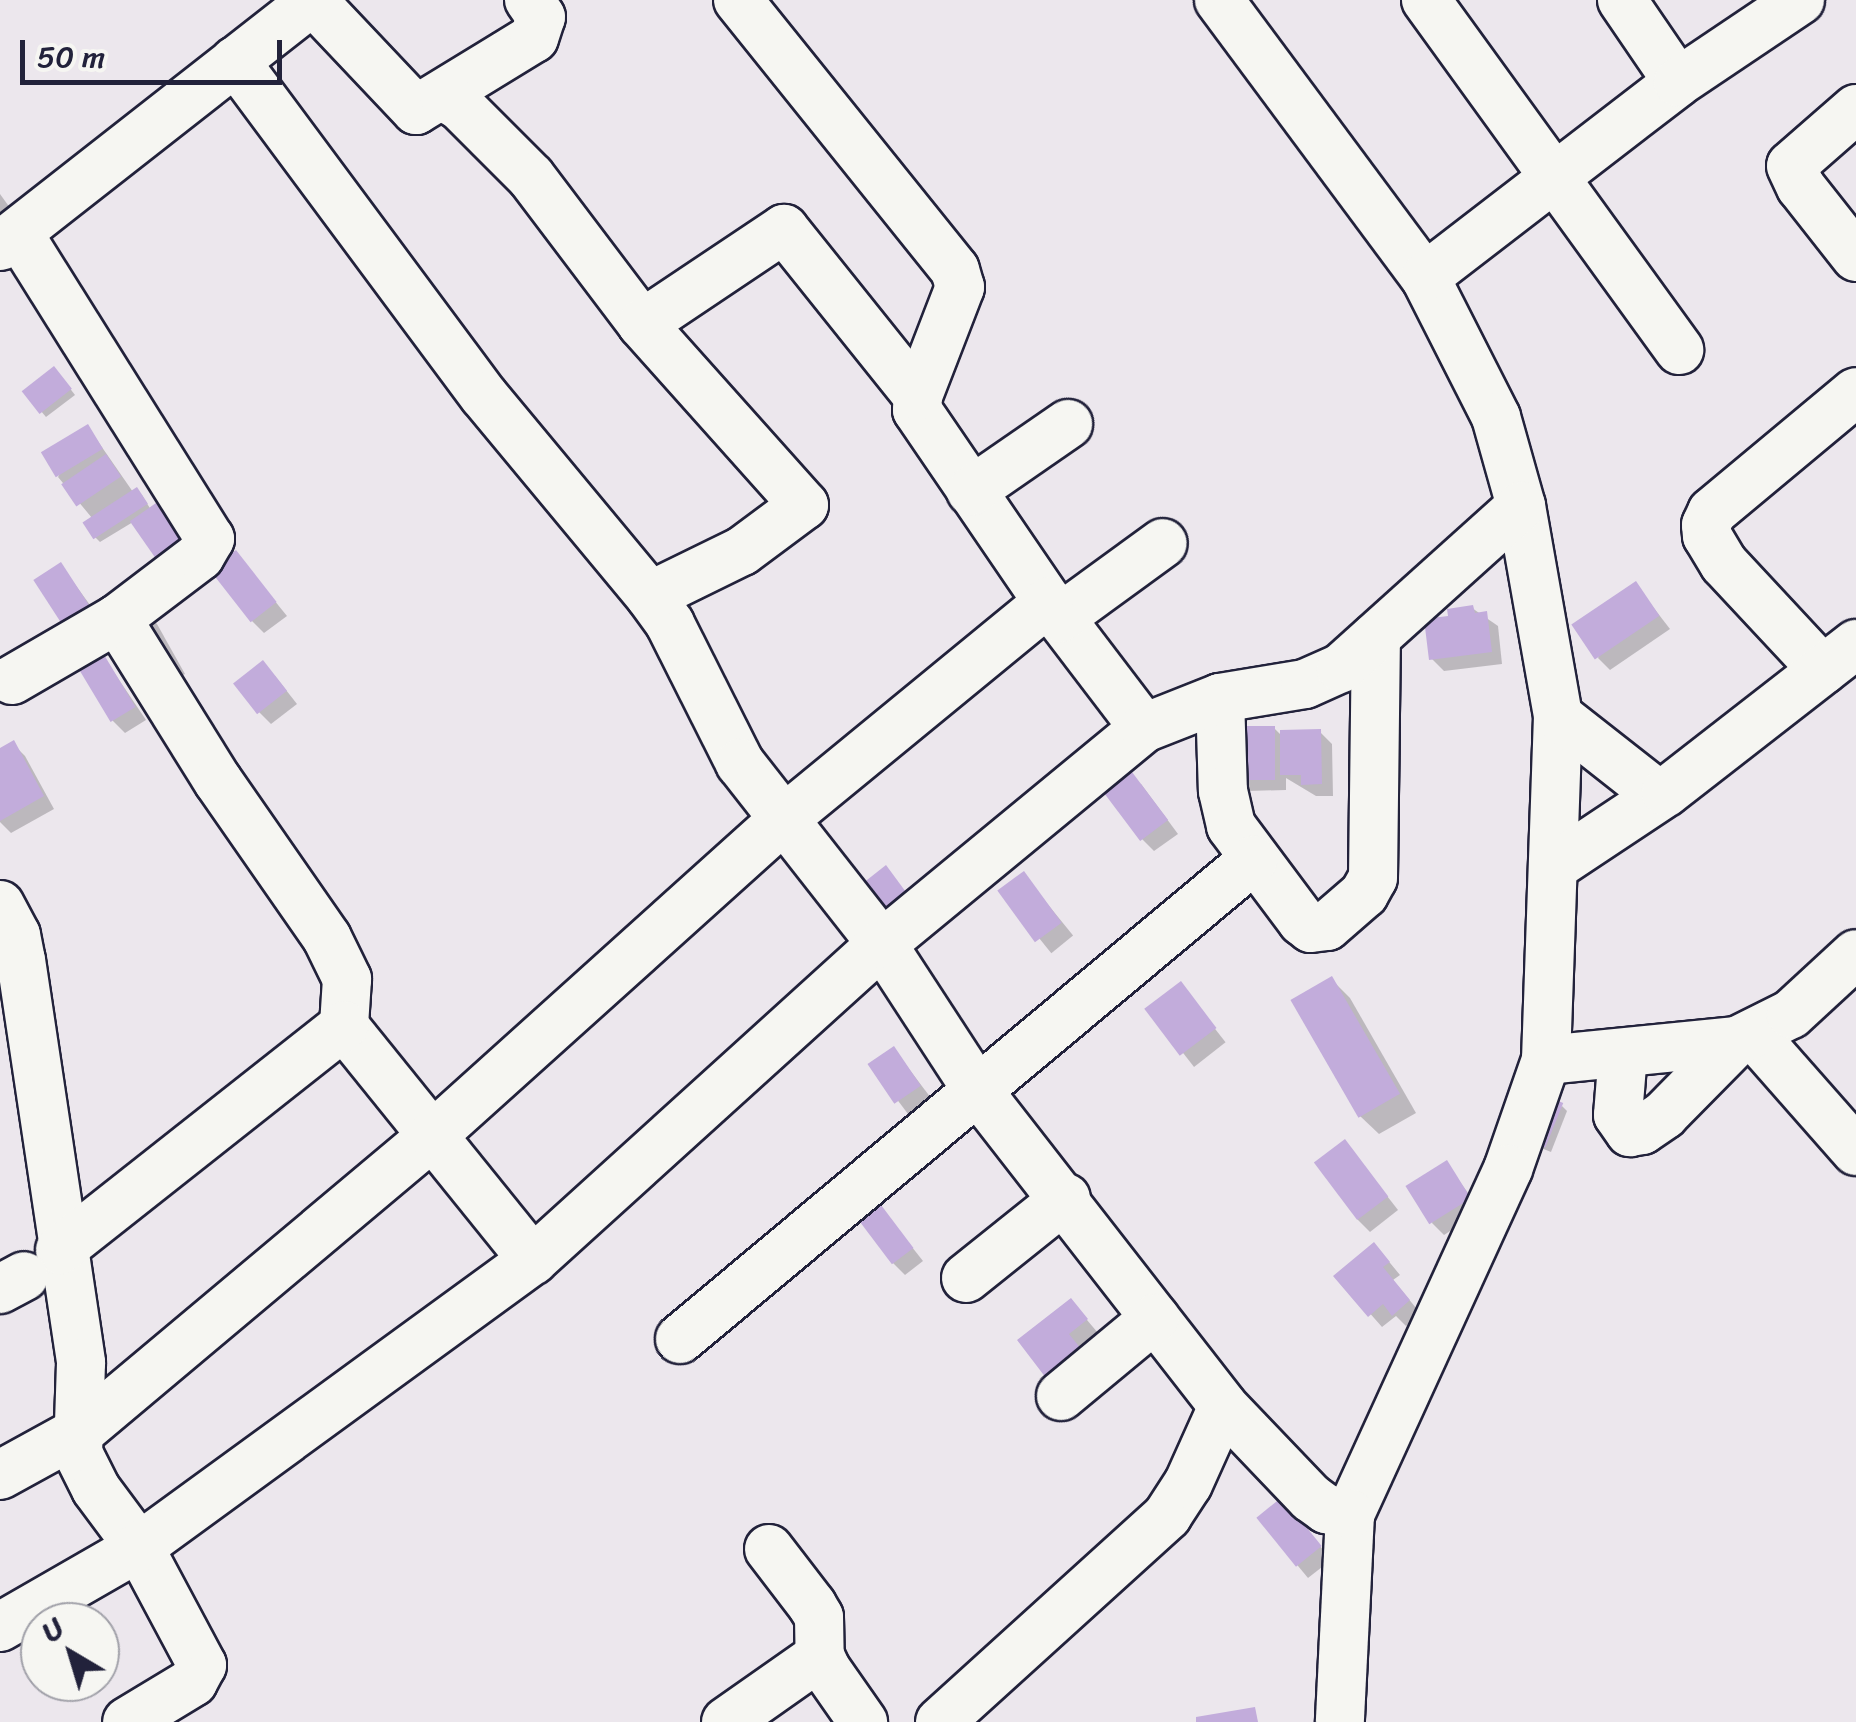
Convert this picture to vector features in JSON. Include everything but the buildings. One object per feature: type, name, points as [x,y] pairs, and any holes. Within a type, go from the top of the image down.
[{"type":"street","points":[[12,680],[117,619],[207,549],[207,527],[9,239],[314,0],[416,110],[444,97],[534,38],[541,17],[529,0]]},
{"type":"street","points":[[738,0],[959,278],[960,288],[918,396]]},
{"type":"street","points":[[1219,0],[1425,277],[1496,417],[1521,506],[1558,716],[1556,864],[1546,1060],[1508,1169],[1350,1514],[1340,1722]]},
{"type":"street","points":[[1426,0],[1679,350]]},
{"type":"street","points":[[1622,0],[1678,82]]},
{"type":"street","points":[[1425,277],[1678,82],[1800,0]]},
{"type":"street","points":[[235,61],[484,396],[650,596],[670,624],[740,763],[882,944],[978,1091],[1066,1198],[1223,1406],[1312,1498],[1326,1509],[1350,1514]]},
{"type":"street","points":[[444,97],[460,106],[531,176],[642,324],[804,505],[742,551],[650,596]]},
{"type":"street","points":[[1856,108],[1791,166],[1801,187],[1856,257]]},
{"type":"street","points":[[642,324],[784,229],[918,396],[923,423],[1054,610],[1144,728]]},
{"type":"street","points":[[1556,864],[1657,794],[1666,792],[1839,657],[1724,564],[1707,536],[1706,525],[1712,512],[1856,392]]},
{"type":"street","points":[[971,491],[1068,424]]},
{"type":"street","points":[[0,1627],[139,1547],[533,1260],[882,944],[1144,728],[1220,698],[1326,676],[1521,506]]},
{"type":"street","points":[[0,1475],[82,1430],[433,1135],[784,819],[1054,610],[1163,543]]},
{"type":"street","points":[[117,619],[218,781],[328,938],[346,979],[344,1026],[533,1260]]},
{"type":"street","points":[[1220,698],[1226,810],[1238,840],[1312,928],[1327,926],[1373,878],[1376,636]]},
{"type":"street","points":[[1558,716],[1657,794]]},
{"type":"street","points":[[680,1339],[1252,860]]},
{"type":"street","points":[[0,905],[16,935],[20,960],[28,1272],[80,1363],[82,1430],[78,1452],[83,1466],[139,1547],[202,1665],[193,1682],[126,1722]]},
{"type":"street","points":[[1623,1053],[1618,1115],[1630,1132],[1642,1130],[1664,1115],[1745,1038],[1791,1014],[1856,954]]},
{"type":"street","points":[[28,1272],[344,1026]]},
{"type":"street","points":[[1546,1060],[1745,1038]]},
{"type":"street","points":[[1745,1038],[1856,1151]]},
{"type":"street","points":[[966,1278],[1066,1198]]},
{"type":"street","points":[[1060,1396],[1154,1318]]},
{"type":"street","points":[[940,1722],[1167,1516],[1188,1484],[1223,1406]]},
{"type":"street","points":[[769,1549],[819,1617],[820,1656],[864,1722]]},
{"type":"street","points":[[726,1722],[820,1656]]}]
